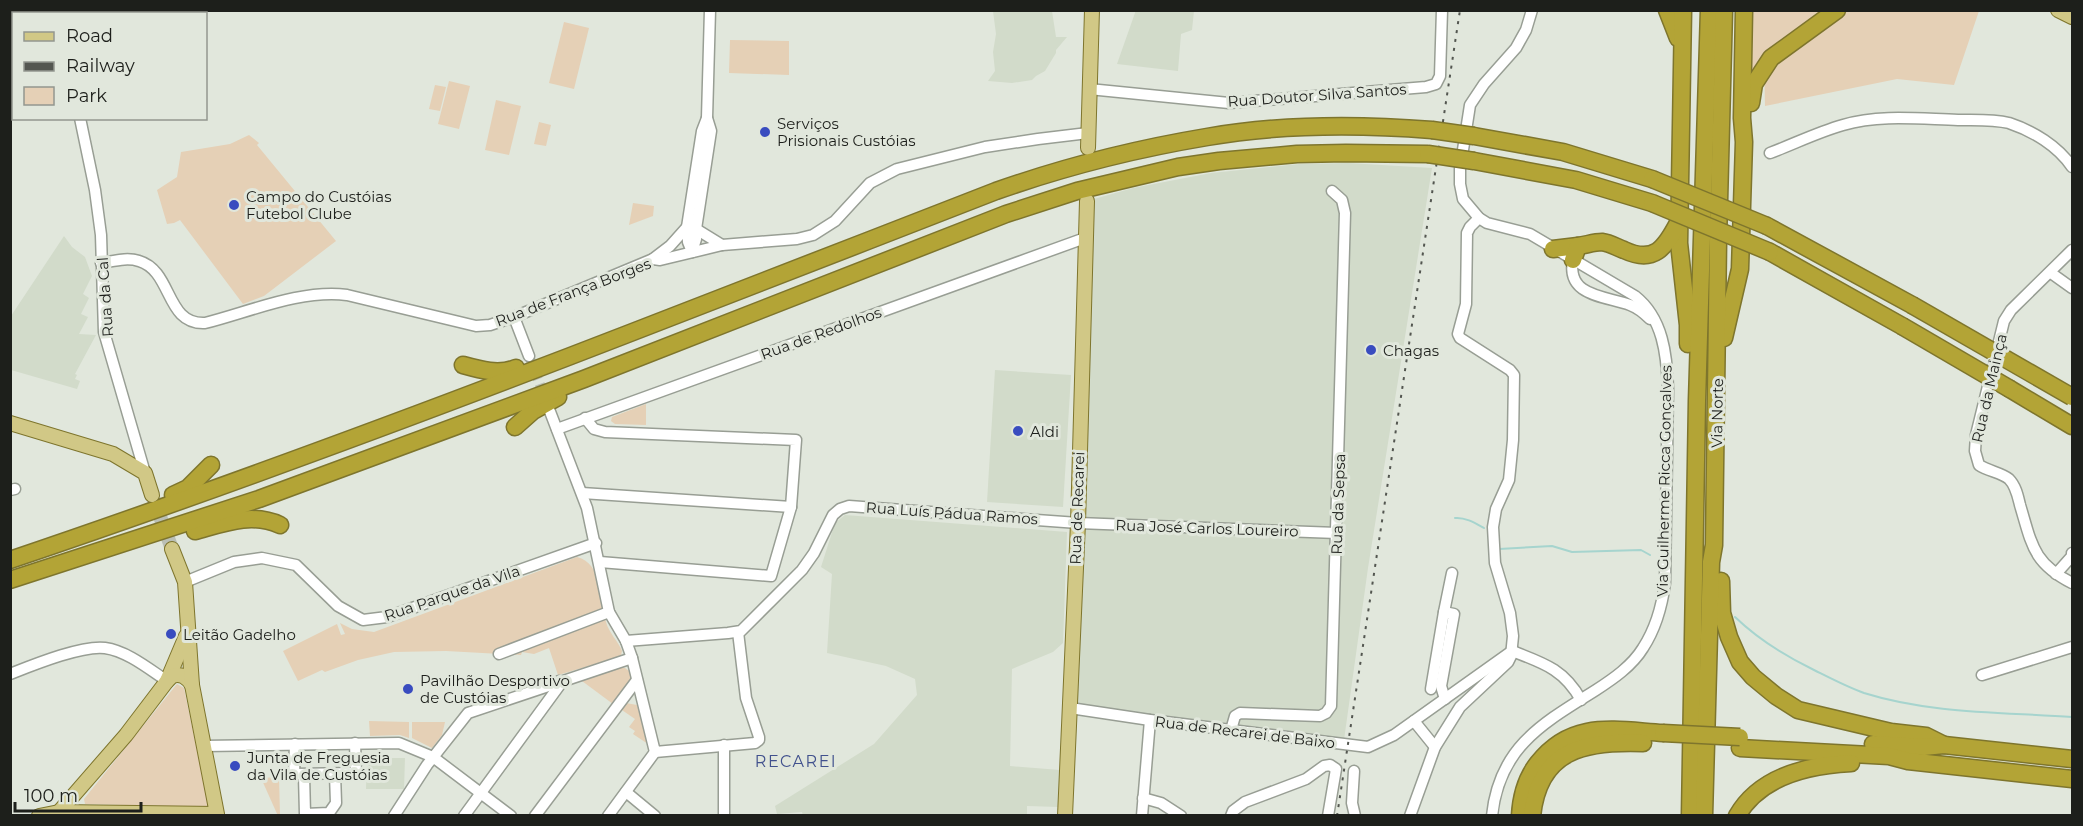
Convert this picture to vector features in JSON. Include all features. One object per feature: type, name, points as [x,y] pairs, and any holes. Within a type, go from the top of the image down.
[{"type":"highway","points":[[1668,10],[1682,46]]},
{"type":"highway","points":[[1683,10],[1679,243],[1688,325],[1688,375],[1697,401]]},
{"type":"highway","name":"Via Norte","points":[[1690,816],[1697,401],[1709,10]]},
{"type":"highway","name":"Via Norte","points":[[1704,816],[1711,562],[1714,545],[1724,10]]},
{"type":"highway","points":[[1718,365],[1740,268],[1744,142],[1742,118],[1744,10]]},
{"type":"highway","points":[[1744,142],[1754,84],[1771,58],[1837,10]]},
{"type":"highway","points":[[10,560],[148,513],[575,355],[997,191],[1081,164],[1170,143],[1255,131],[1323,126],[1376,126],[1432,130],[1563,152],[1652,179],[1767,226],[2073,397]]},
{"type":"highway","points":[[10,580],[259,499],[584,379],[1006,214],[1077,191],[1178,167],[1219,161],[1336,153],[1428,154],[1576,180],[1652,203],[1770,252],[2073,426]]},
{"type":"highway","points":[[1553,249],[1575,260],[1601,242],[1636,255],[1655,254],[1665,245],[1679,219]]},
{"type":"highway","points":[[463,365],[485,372],[510,371],[544,357],[575,355]]},
{"type":"highway","points":[[515,427],[533,411],[584,379]]},
{"type":"highway","points":[[148,513],[166,499],[188,488],[211,465]]},
{"type":"highway","points":[[106,549],[184,534],[234,520],[258,518],[280,525]]},
{"type":"highway","points":[[1714,545],[1721,557],[1722,613],[1729,637],[1740,662],[1754,677],[1776,696],[1798,710],[1891,732],[1926,736],[1944,745]]},
{"type":"highway","points":[[1520,816],[1522,798],[1533,769],[1546,754],[1560,741],[1570,736],[1601,731],[1663,738],[1740,742],[1924,747],[1944,745],[2073,759]]},
{"type":"highway","points":[[1532,816],[1537,790],[1542,779],[1563,756],[1599,743],[1663,738]]},
{"type":"highway","points":[[1740,742],[1889,756],[1908,761],[2073,779]]},
{"type":"highway","points":[[1737,816],[1766,786],[1796,771],[1833,764],[1862,762],[1890,764],[1908,761]]},
{"type":"highway","points":[[1685,816],[1690,794]]},
{"type":"main road","points":[[1088,148],[1092,10]]},
{"type":"main road","points":[[2058,10],[2073,16]]},
{"type":"main road","name":"Rua de Recarei","points":[[1065,816],[1078,523],[1087,201]]},
{"type":"main road","points":[[10,423],[113,454],[145,473],[152,495]]},
{"type":"main road","points":[[39,816],[59,812],[218,815],[192,685],[185,582],[172,549]]},
{"type":"main road","points":[[167,681],[188,633]]},
{"type":"main road","points":[[59,812],[126,735],[172,676],[181,675],[192,685]]},
{"type":"main road","points":[[71,800],[71,805],[78,812]]},
{"type":"street","points":[[692,252],[688,242],[701,165],[711,131],[707,118],[710,10]]},
{"type":"street","name":"Rua Doutor Silva Santos","points":[[1089,88],[1229,103],[1426,87],[1436,84],[1440,76],[1442,10]]},
{"type":"street","points":[[1410,816],[1435,747],[1460,707],[1508,662],[1512,651],[1510,613],[1498,578],[1493,553],[1493,527],[1496,509],[1509,480],[1514,440],[1514,375],[1510,370],[1460,338],[1458,334],[1466,304],[1467,233],[1479,218],[1464,199],[1460,184],[1460,169],[1470,105],[1479,90],[1516,48],[1529,23],[1532,10]]},
{"type":"street","points":[[1770,153],[1844,125],[1877,118],[1977,120],[2007,123],[2025,130],[2053,146],[2073,167]]},
{"type":"street","name":"Rua da Cal","points":[[80,120],[95,190],[101,235],[104,332],[145,473]]},
{"type":"street","name":"Rua de França Borges","points":[[101,263],[126,259],[137,260],[152,268],[177,312],[194,323],[215,321],[307,295],[329,293],[347,295],[476,326],[490,325],[653,259],[660,260],[722,245],[797,239],[813,235],[835,221],[870,183],[897,169],[985,147],[1088,133]]},
{"type":"street","name":"Rua da Sepsa","points":[[1231,730],[1236,716],[1240,713],[1320,716],[1326,713],[1331,706],[1345,213],[1342,200],[1332,191]]},
{"type":"street","name":"Via Guilherme Ricca Gonçalves","points":[[1479,218],[1487,223],[1530,234],[1564,258],[1581,263],[1644,303],[1658,328],[1667,358],[1668,388],[1665,583],[1662,607],[1643,648],[1631,664],[1613,679],[1553,717],[1524,741],[1498,785],[1492,816]]},
{"type":"street","points":[[691,228],[722,245]]},
{"type":"street","points":[[653,259],[691,228]]},
{"type":"street","name":"Rua de Redolhos","points":[[557,429],[1085,238]]},
{"type":"street","name":"Rua da Mainça","points":[[2073,250],[2012,310],[2004,321],[1976,435],[1975,451],[1979,465],[2008,478],[2015,489],[2032,548],[2042,563],[2073,584]]},
{"type":"street","name":"Via Guilherme Ricca Gonçalves","points":[[1575,260],[1576,283],[1582,290],[1638,309],[1658,328]]},
{"type":"street","points":[[2051,273],[2073,288]]},
{"type":"street","points":[[514,317],[529,356]]},
{"type":"street","points":[[549,409],[582,494],[596,543],[609,612],[626,641],[632,658],[656,752]]},
{"type":"street","points":[[585,418],[594,429],[605,432],[796,440],[791,507],[771,576],[600,562]]},
{"type":"street","points":[[582,494],[791,507]]},
{"type":"street","name":"Rua Luís Pádua Ramos","points":[[738,632],[747,626],[793,580],[810,559],[833,515],[849,506],[1078,523]]},
{"type":"street","name":"Rua José Carlos Loureiro","points":[[1078,523],[1337,532]]},
{"type":"street","name":"Rua Parque da Vila","points":[[185,582],[234,562],[262,558],[296,565],[338,606],[363,620],[387,617],[596,543]]},
{"type":"street","points":[[2056,574],[2073,554]]},
{"type":"street","points":[[1431,689],[1454,614],[1444,612],[1452,573]]},
{"type":"street","points":[[499,654],[609,612]]},
{"type":"street","points":[[608,816],[656,752],[755,743],[759,740],[746,698],[738,632],[626,641]]},
{"type":"street","points":[[10,674],[47,660],[103,647],[117,651],[167,681]]},
{"type":"street","points":[[1982,675],[2073,647]]},
{"type":"street","points":[[1512,651],[1561,673],[1569,680],[1581,699]]},
{"type":"street","name":"Rua de Recarei de Baixo","points":[[1070,708],[1368,747],[1394,735],[1512,651]]},
{"type":"street","points":[[394,816],[433,758],[468,713],[632,658]]},
{"type":"street","points":[[1441,658],[1441,686],[1445,699]]},
{"type":"street","points":[[536,816],[637,680]]},
{"type":"street","points":[[464,816],[559,686],[559,681]]},
{"type":"street","points":[[1142,816],[1150,720]]},
{"type":"street","points":[[1414,721],[1435,747]]},
{"type":"street","points":[[295,744],[294,774],[304,775],[356,773],[355,743]]},
{"type":"street","points":[[203,746],[399,743],[433,758],[511,816]]},
{"type":"street","points":[[724,745],[724,816]]},
{"type":"street","points":[[1232,816],[1233,811],[1245,802],[1306,779],[1324,766],[1330,765],[1336,769],[1328,816]]},
{"type":"street","points":[[1354,771],[1352,803],[1355,816]]},
{"type":"street","points":[[304,775],[305,814],[329,813],[336,803],[334,774]]},
{"type":"street","points":[[626,792],[655,816]]},
{"type":"street","points":[[1143,798],[1161,803],[1181,816]]},
{"type":"shaded area","points":[[1136,10],[1194,11],[1192,30],[1181,34],[1178,71],[1117,64]]},
{"type":"shaded area","points":[[993,11],[1052,11],[1056,37],[1067,37],[1056,50],[1045,71],[1032,80],[1012,83],[988,81],[995,71],[993,52],[996,34]]},
{"type":"shaded area","points":[[1348,163],[1432,168],[1368,568],[1344,740],[1077,705],[1094,199],[1133,188],[1211,173],[1299,164]]},
{"type":"shaded area","points":[[64,236],[72,247],[85,257],[92,276],[83,294],[89,298],[81,314],[88,317],[79,334],[96,335],[75,374],[77,375],[75,379],[80,381],[77,389],[11,370],[11,316]]},
{"type":"shaded area","points":[[995,370],[1071,375],[1063,507],[987,502]]},
{"type":"shaded area","points":[[845,515],[1067,532],[1063,643],[1053,652],[1012,669],[1010,766],[1060,770],[1059,807],[1027,806],[1027,816],[803,816],[802,812],[777,814],[775,806],[874,744],[917,695],[915,679],[886,666],[827,653],[832,574],[821,567],[835,523]]},
{"type":"shaded area","points":[[367,758],[405,758],[404,789],[366,789]]},
{"type":"green space","points":[[1750,11],[1979,11],[1954,85],[1897,79],[1765,106],[1764,59],[1748,78]]},
{"type":"green space","points":[[564,22],[589,28],[574,89],[549,83]]},
{"type":"green space","points":[[730,40],[789,41],[789,75],[729,73]]},
{"type":"green space","points":[[449,81],[470,86],[459,129],[438,124]]},
{"type":"green space","points":[[435,85],[446,87],[440,111],[429,109]]},
{"type":"green space","points":[[496,100],[521,106],[509,155],[485,150]]},
{"type":"green space","points":[[539,122],[551,125],[546,146],[534,144]]},
{"type":"green space","name":"Campo do Custóias Futebol Clube","points":[[249,135],[259,143],[257,145],[336,241],[264,296],[243,304],[180,220],[167,224],[157,190],[177,177],[181,152],[230,144]]},
{"type":"green space","points":[[633,203],[654,206],[653,216],[629,225]]},
{"type":"green space","points":[[646,404],[646,425],[615,424],[611,421],[612,417]]},
{"type":"green space","points":[[577,557],[592,567],[596,575],[606,622],[622,651],[621,655],[616,658],[558,675],[549,648],[534,654],[522,652],[521,655],[446,651],[394,652],[358,660],[325,672],[322,670],[298,681],[283,651],[337,624],[341,635],[345,634],[340,623],[352,629],[374,632]]},
{"type":"green space","points":[[621,668],[629,671],[631,678],[613,704],[582,681]]},
{"type":"green space","points":[[177,684],[184,688],[207,807],[85,804],[84,799]]},
{"type":"green space","points":[[626,703],[637,705],[648,744],[633,734],[635,731],[629,727],[635,719],[619,708]]},
{"type":"green space","points":[[369,721],[409,722],[409,738],[400,735],[370,736]]},
{"type":"green space","points":[[412,722],[445,722],[442,735],[432,748],[412,738]]},
{"type":"green space","points":[[279,777],[280,815],[278,816],[261,778]]},
{"type":"waterway","points":[[1455,518],[1466,519],[1484,528]]},
{"type":"waterway","points":[[1499,549],[1552,546],[1572,552],[1641,550],[1650,555]]},
{"type":"waterway","points":[[1735,617],[1753,633],[1803,665],[1864,693],[1941,709],[2072,717]]},
{"type":"tunnel","points":[[529,356],[545,398]]},
{"type":"tunnel","points":[[152,495],[172,549]]},
{"type":"railway","points":[[1337,816],[1460,10]]},
{"type":"place","name":"Serviços Prisionais Custóias","points":[[765,132]]},
{"type":"place","name":"Campo do Custóias Futebol Clube","points":[[234,205]]},
{"type":"place","name":"Chagas","points":[[1371,350]]},
{"type":"place","name":"Aldi","points":[[1018,431]]},
{"type":"place","name":"Leitão Gadelho","points":[[171,634]]},
{"type":"place","name":"Pavilhão Desportivo de Custóias","points":[[408,689]]},
{"type":"place","name":"Junta de Freguesia da Vila de Custóias","points":[[235,766]]},
{"type":"district","name":"RECAREI","points":[[796,761]]}]
